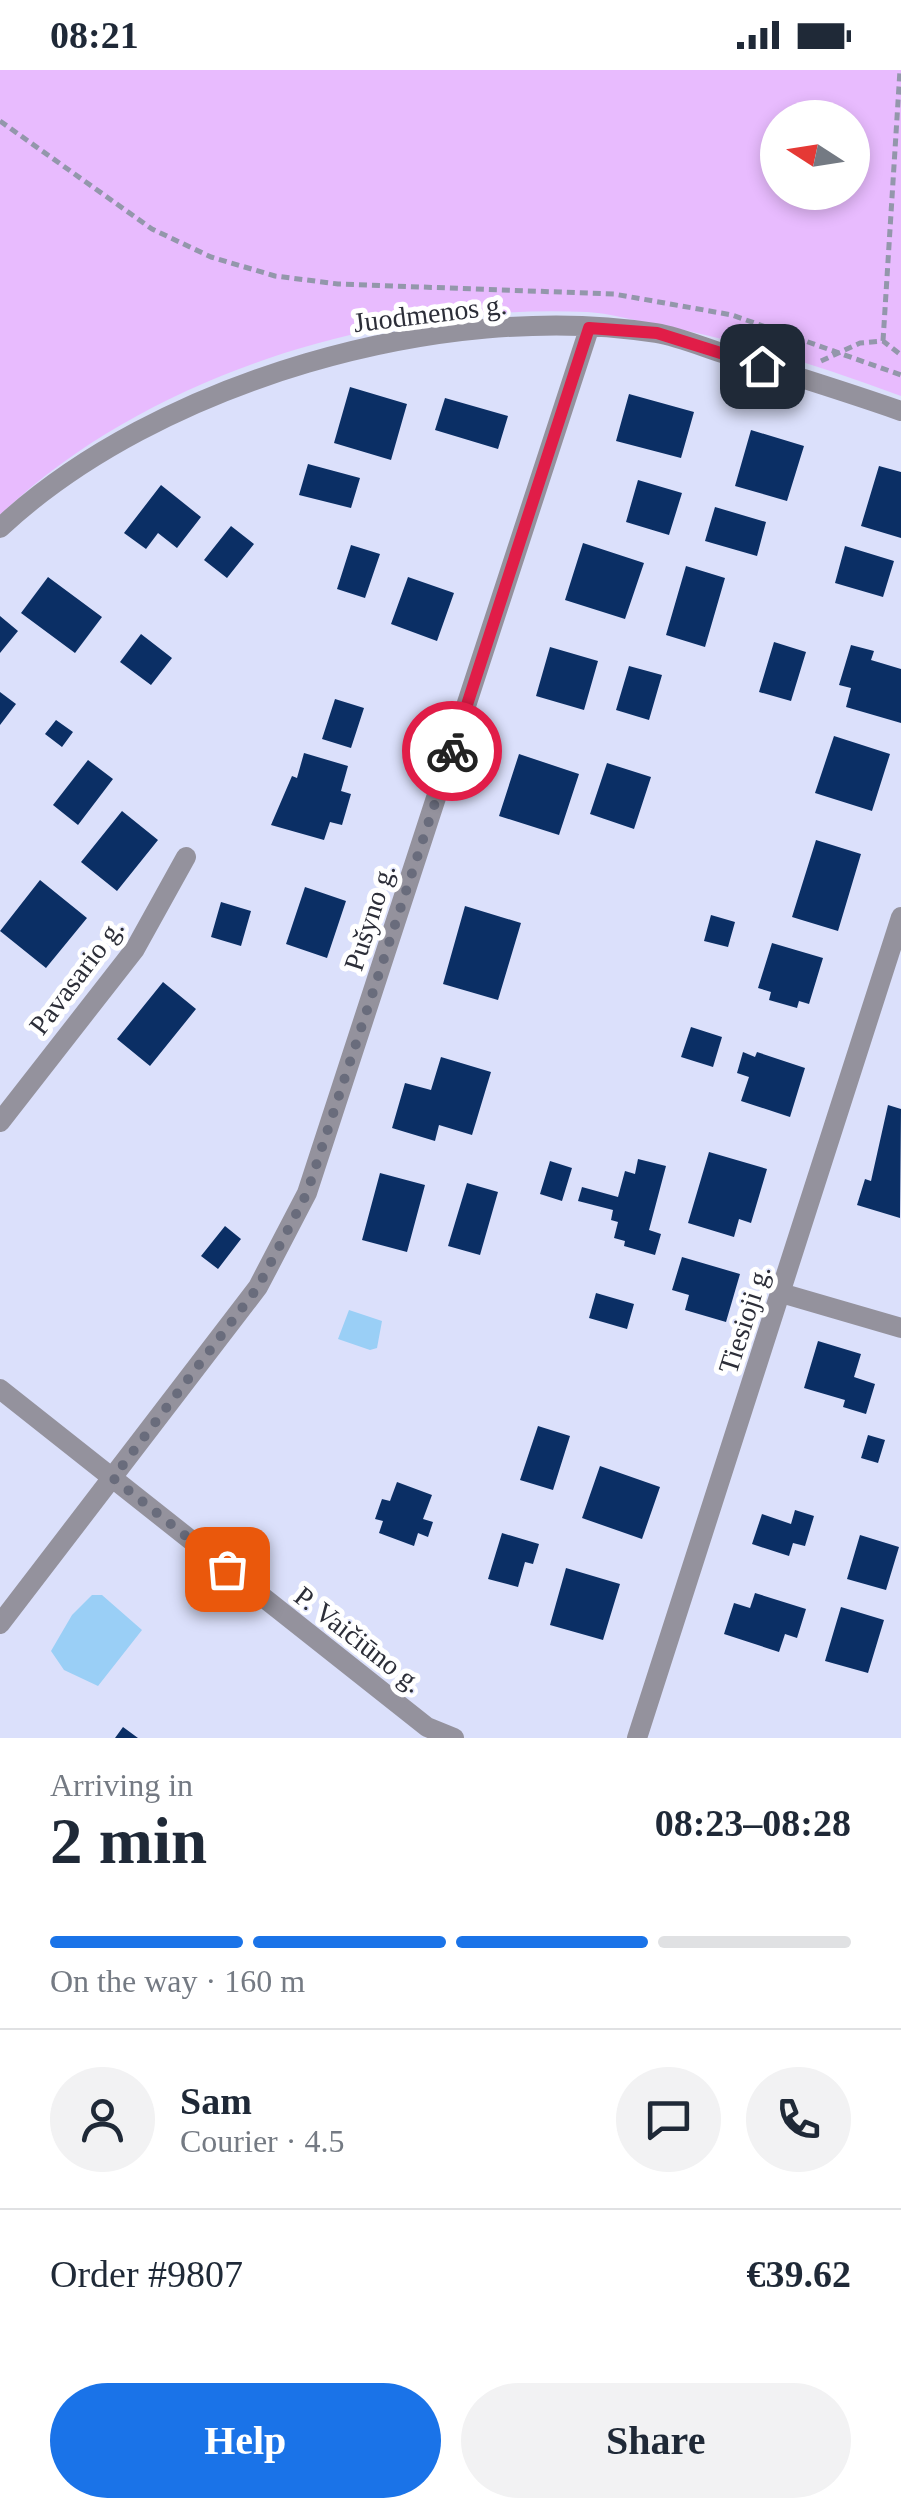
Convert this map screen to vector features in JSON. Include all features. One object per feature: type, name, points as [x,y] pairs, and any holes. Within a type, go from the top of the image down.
[{"type":"street","name":"Juodmenos g.","points":[[0,528],[68,471],[155,421],[323,356],[504,329],[589,328],[657,333],[901,411]]},
{"type":"street","name":"Pušyno g.","points":[[0,1624],[258,1287],[307,1193],[589,328]]},
{"type":"street","name":"Pavasario g.","points":[[0,1122],[136,949],[186,856]]},
{"type":"street","name":"Tiesioji g.","points":[[637,1738],[901,917]]},
{"type":"street","points":[[782,1293],[901,1328]]},
{"type":"street","name":"P. Vaičiūno g.","points":[[0,1389],[423,1733],[454,1738]]},
{"type":"path","points":[[883,341],[900,70]]},
{"type":"path","points":[[0,121],[152,229],[211,257],[275,276],[338,284],[614,294],[732,315],[901,375]]},
{"type":"path","points":[[798,376],[835,352],[883,341]]},
{"type":"path","points":[[883,341],[901,355]]},
{"type":"shaded area","points":[[0,70],[901,70],[901,396],[810,364],[686,330],[587,312],[510,312],[430,320],[351,335],[273,357],[197,386],[126,422],[59,465],[0,515]]},
{"type":"water","points":[[349,1310],[382,1321],[377,1348],[370,1350],[338,1339]]},
{"type":"water","points":[[92,1595],[102,1595],[142,1630],[98,1686],[64,1670],[51,1651],[72,1615]]},
{"type":"building","points":[[350,387],[407,404],[391,460],[334,443]]},
{"type":"building","points":[[629,394],[694,412],[681,458],[616,441]]},
{"type":"building","points":[[445,398],[508,416],[498,449],[435,430]]},
{"type":"building","points":[[751,430],[804,446],[787,501],[735,486]]},
{"type":"building","points":[[308,464],[360,478],[351,508],[299,495]]},
{"type":"building","points":[[879,466],[901,472],[901,538],[861,526]]},
{"type":"building","points":[[638,480],[682,493],[669,535],[626,522]]},
{"type":"building","points":[[161,485],[201,517],[177,548],[158,533],[146,549],[124,533]]},
{"type":"building","points":[[715,507],[766,522],[757,556],[705,541]]},
{"type":"building","points":[[231,526],[254,544],[227,578],[204,560]]},
{"type":"building","points":[[583,543],[644,563],[625,619],[565,600]]},
{"type":"building","points":[[351,545],[380,554],[365,598],[337,589]]},
{"type":"building","points":[[845,546],[894,561],[883,597],[835,583]]},
{"type":"building","points":[[686,566],[725,578],[705,647],[666,635]]},
{"type":"building","points":[[48,577],[102,617],[75,653],[21,613]]},
{"type":"building","points":[[408,577],[454,593],[437,641],[391,624]]},
{"type":"building","points":[[0,616],[18,631],[0,653]]},
{"type":"building","points":[[141,634],[172,658],[151,685],[120,662]]},
{"type":"building","points":[[774,642],[806,652],[791,701],[759,692]]},
{"type":"building","points":[[851,645],[874,651],[871,660],[901,669],[901,723],[846,707],[851,688],[839,685]]},
{"type":"building","points":[[550,647],[598,661],[584,710],[536,696]]},
{"type":"building","points":[[629,666],[662,675],[649,720],[616,710]]},
{"type":"building","points":[[0,692],[16,704],[0,725]]},
{"type":"building","points":[[335,699],[364,708],[351,748],[322,739]]},
{"type":"building","points":[[56,720],[73,732],[62,747],[45,734]]},
{"type":"building","points":[[834,736],[890,754],[872,811],[815,793]]},
{"type":"building","points":[[304,753],[348,766],[341,791],[351,794],[342,825],[330,822],[324,840],[271,825],[292,776],[297,778]]},
{"type":"building","points":[[519,754],[579,774],[559,835],[499,816]]},
{"type":"building","points":[[88,760],[113,779],[78,825],[53,805]]},
{"type":"building","points":[[607,763],[651,777],[634,829],[590,814]]},
{"type":"building","points":[[122,811],[158,840],[117,891],[81,862]]},
{"type":"building","points":[[816,840],[861,854],[838,931],[792,917]]},
{"type":"building","points":[[40,880],[87,918],[46,968],[0,931]]},
{"type":"building","points":[[305,887],[346,901],[327,958],[286,944]]},
{"type":"building","points":[[221,902],[251,911],[241,946],[211,937]]},
{"type":"building","points":[[465,906],[521,923],[498,1000],[443,984]]},
{"type":"building","points":[[711,915],[735,922],[728,947],[704,941]]},
{"type":"building","points":[[772,943],[823,958],[809,1004],[799,1001],[797,1008],[769,1000],[771,992],[758,988]]},
{"type":"building","points":[[163,982],[196,1009],[150,1066],[117,1039]]},
{"type":"building","points":[[691,1027],[722,1037],[713,1067],[681,1057]]},
{"type":"building","points":[[743,1052],[755,1057],[757,1052],[805,1068],[790,1117],[741,1101],[749,1077],[737,1073]]},
{"type":"building","points":[[441,1057],[491,1072],[472,1135],[439,1125],[435,1141],[392,1128],[405,1083],[431,1090]]},
{"type":"building","points":[[888,1105],[901,1109],[900,1218],[857,1205],[865,1179],[871,1181]]},
{"type":"building","points":[[709,1152],[767,1169],[751,1223],[739,1219],[734,1237],[688,1223]]},
{"type":"building","points":[[638,1159],[666,1166],[649,1230],[661,1234],[655,1255],[624,1246],[625,1241],[614,1238],[618,1222],[611,1220],[613,1210],[578,1201],[582,1187],[618,1197],[625,1171],[635,1174]]},
{"type":"building","points":[[550,1161],[572,1168],[562,1201],[540,1194]]},
{"type":"building","points":[[380,1173],[425,1185],[407,1252],[362,1240]]},
{"type":"building","points":[[467,1183],[498,1192],[480,1255],[448,1246]]},
{"type":"building","points":[[225,1226],[241,1239],[218,1269],[201,1256]]},
{"type":"building","points":[[682,1257],[740,1274],[726,1322],[685,1310],[689,1295],[672,1290]]},
{"type":"building","points":[[596,1293],[634,1304],[627,1329],[589,1318]]},
{"type":"building","points":[[818,1341],[861,1354],[854,1377],[875,1384],[866,1414],[843,1407],[845,1400],[804,1388]]},
{"type":"building","points":[[538,1426],[570,1436],[553,1490],[520,1480]]},
{"type":"building","points":[[868,1435],[885,1440],[878,1463],[861,1458]]},
{"type":"building","points":[[600,1466],[660,1487],[642,1539],[582,1518]]},
{"type":"building","points":[[397,1482],[432,1495],[423,1519],[433,1522],[428,1537],[418,1533],[414,1546],[379,1533],[383,1521],[375,1519],[382,1499],[390,1501]]},
{"type":"building","points":[[795,1510],[814,1516],[805,1546],[793,1543],[789,1556],[752,1544],[762,1514],[791,1524]]},
{"type":"building","points":[[502,1533],[539,1544],[533,1564],[525,1562],[518,1587],[488,1579]]},
{"type":"building","points":[[860,1535],[899,1547],[886,1590],[847,1579]]},
{"type":"building","points":[[566,1568],[620,1584],[603,1640],[550,1625]]},
{"type":"building","points":[[755,1593],[806,1609],[797,1638],[785,1634],[779,1652],[724,1634],[734,1603],[750,1608]]},
{"type":"building","points":[[841,1607],[884,1620],[868,1673],[825,1661]]},
{"type":"building","points":[[123,1727],[138,1738],[115,1738]]},
{"type":"way so far","points":[[227,1569],[113,1478],[258,1287],[307,1193],[452,751]]},
{"type":"route","points":[[452,751],[589,328],[657,333],[762,366]]}]
